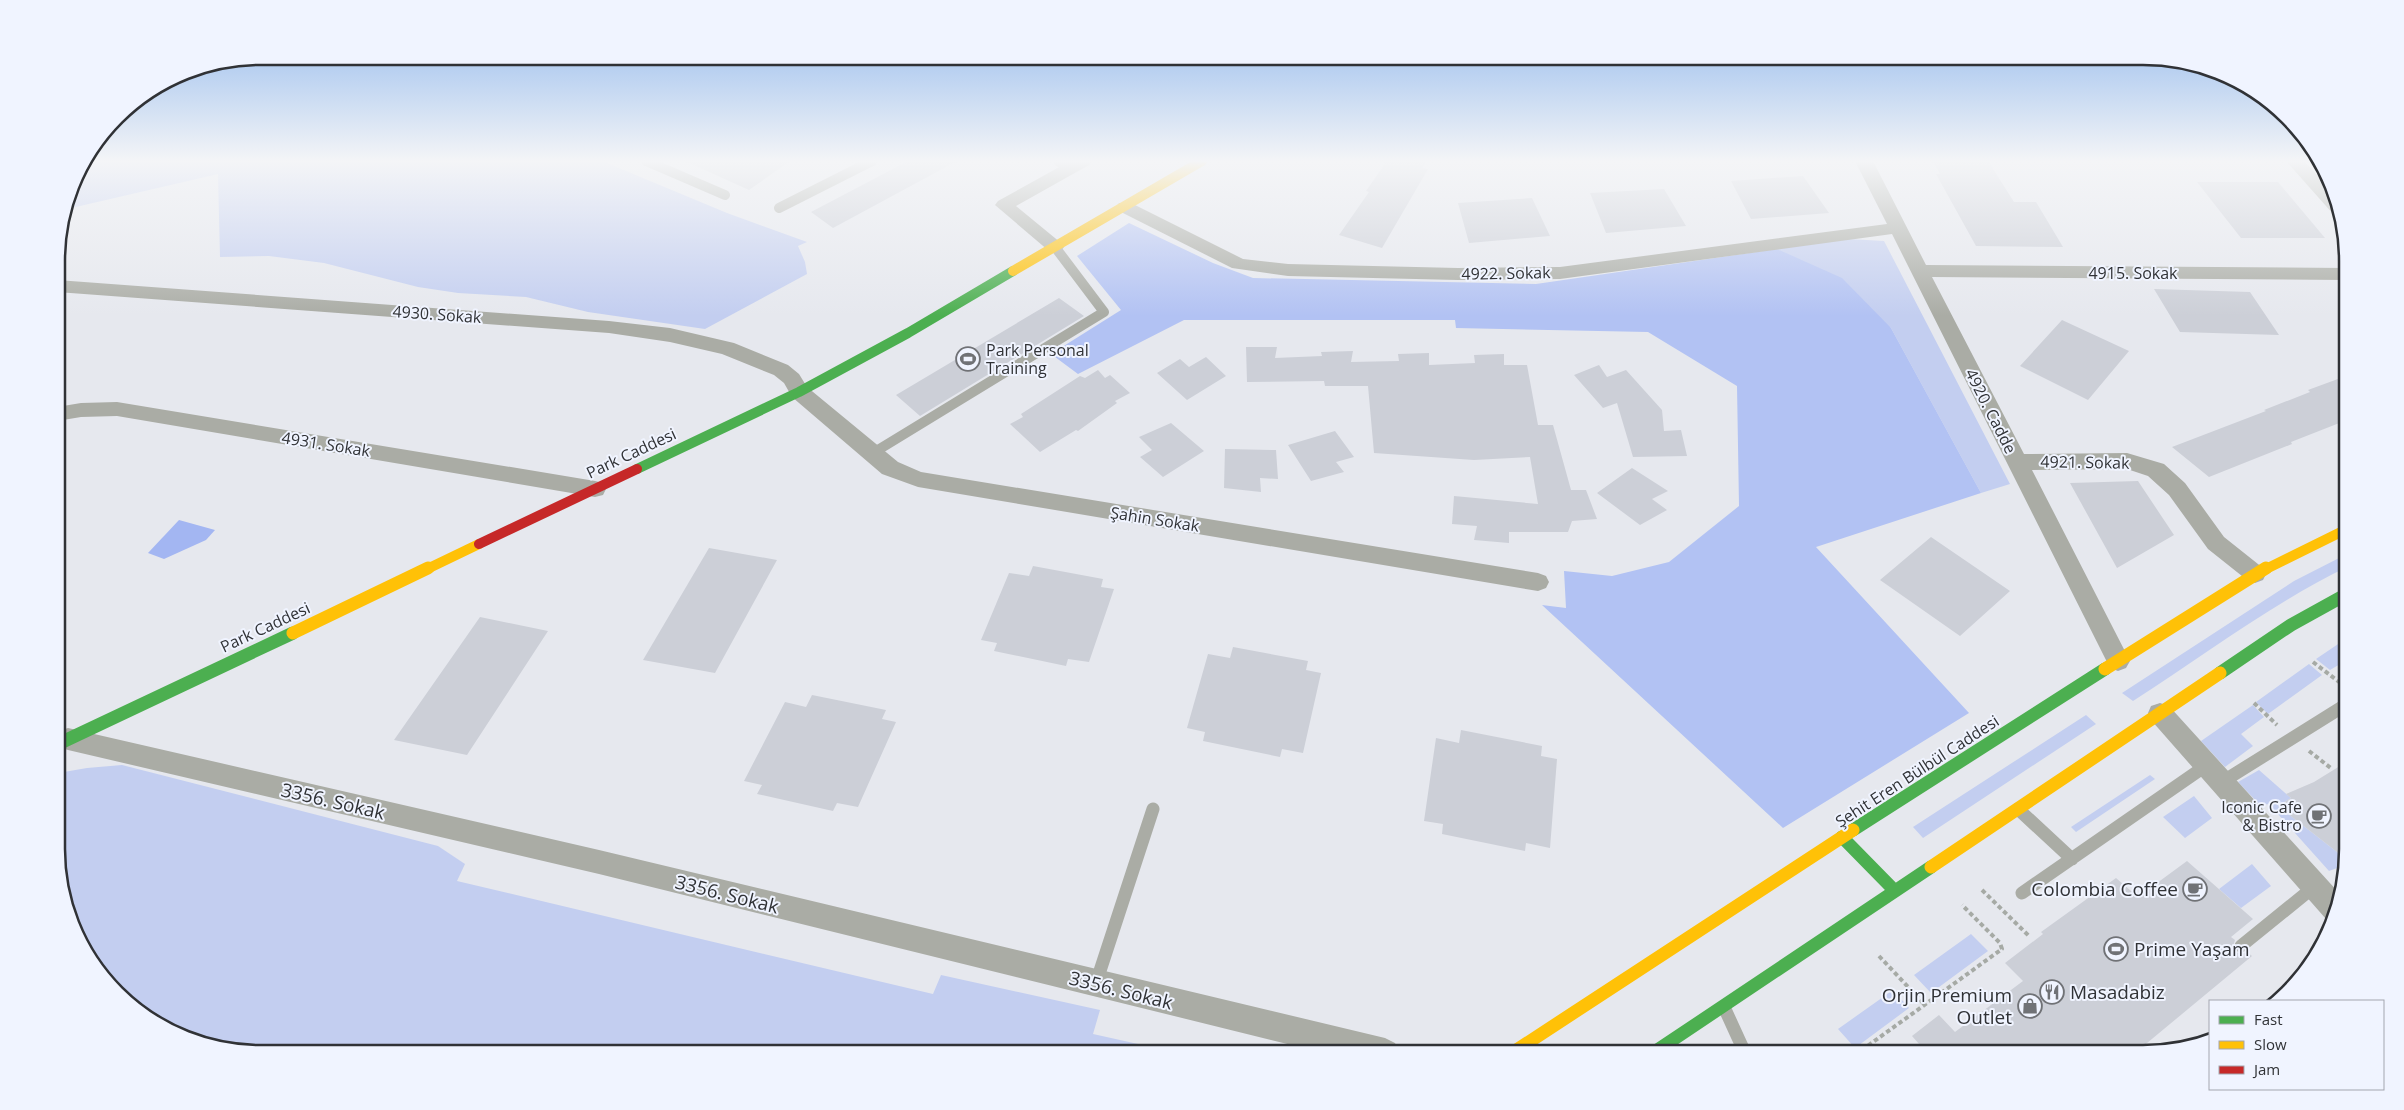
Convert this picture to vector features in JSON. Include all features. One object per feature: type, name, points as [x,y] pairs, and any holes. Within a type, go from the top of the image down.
[{"type":"main road","name":"Park Caddesi","points":[[65,740],[799,392],[853,364],[1115,213]]},
{"type":"main road","name":"Şehit Eren Bülbül Caddesi","points":[[1526,1045],[1842,838],[2255,574],[2339,533]]},
{"type":"main road","points":[[1666,1045],[1894,890],[2292,625],[2339,599]]},
{"type":"main road","points":[[1842,838],[1894,890]]},
{"type":"street","points":[[1013,213],[1055,247]]},
{"type":"street","name":"4922. Sokak","points":[[1137,213],[1239,264],[1288,270],[1458,274],[1560,273],[1898,228]]},
{"type":"street","name":"4920. Cadde","points":[[1890,213],[2118,661]]},
{"type":"street","name":"4915. Sokak","points":[[1920,271],[2339,274]]},
{"type":"street","name":"4930. Sokak","points":[[65,287],[648,332],[708,343],[750,355],[781,370],[792,379],[799,392]]},
{"type":"street","name":"Şahin Sokak","points":[[799,392],[898,472],[932,482],[1538,582]]},
{"type":"street","name":"4931. Sokak","points":[[65,413],[82,410],[117,409],[595,489]]},
{"type":"street","name":"4921. Sokak","points":[[2017,462],[2127,461],[2156,470],[2177,489],[2216,543],[2255,574]]},
{"type":"street","points":[[2160,714],[2331,904]]},
{"type":"street","name":"3356. Sokak","points":[[65,741],[599,862],[1348,1045]]},
{"type":"lane","points":[[873,453],[1104,312],[1055,247]]},
{"type":"lane","points":[[2022,893],[2072,859],[2215,774],[2339,708]]},
{"type":"lane","points":[[2017,808],[2072,859]]},
{"type":"lane","points":[[1096,984],[1154,809]]},
{"type":"lane","points":[[2241,946],[2315,886]]},
{"type":"lane","points":[[1723,1006],[1741,1045]]},
{"type":"path","points":[[2313,662],[2339,683]]},
{"type":"path","points":[[2254,703],[2266,715]]},
{"type":"path","points":[[1982,890],[2030,937]]},
{"type":"path","points":[[1869,1045],[2002,949],[2000,943],[1962,905]]},
{"type":"path","points":[[1879,956],[1925,1005]]},
{"type":"shaded area","points":[[219,213],[727,213],[807,242],[798,246],[805,262],[807,274],[705,329],[588,312],[526,297],[458,293],[418,287],[324,263],[269,256],[220,257]]},
{"type":"shaded area","points":[[1129,223],[1213,263],[1253,278],[1536,284],[1777,249],[1842,278],[1891,328],[1981,493],[1816,547],[1969,713],[1783,828],[1542,605],[1566,608],[1564,571],[1612,576],[1669,562],[1739,506],[1737,386],[1648,332],[1456,328],[1455,320],[1184,320],[1078,374],[1051,354],[1121,310],[1077,256]]},
{"type":"shaded area","points":[[1848,239],[1884,241],[2010,484],[1981,493],[1891,328],[1777,249]]},
{"type":"shaded area","points":[[179,520],[215,530],[206,540],[164,559],[148,553]]},
{"type":"shaded area","points":[[2339,558],[2339,571],[2264,614],[2133,701],[2122,693],[2294,581]]},
{"type":"shaded area","points":[[2339,643],[2339,665],[2330,670],[2316,659]]},
{"type":"shaded area","points":[[2309,664],[2322,675],[2268,714],[2256,702]]},
{"type":"shaded area","points":[[2253,705],[2264,717],[2241,734],[2253,746],[2225,767],[2201,741]]},
{"type":"shaded area","points":[[2086,715],[2096,724],[1923,838],[1913,827]]},
{"type":"shaded area","points":[[122,765],[438,846],[465,864],[457,881],[933,994],[941,975],[1100,1010],[1093,1034],[1142,1045],[248,1045],[198,1035],[163,1019],[122,988],[91,947],[75,912],[65,862],[65,772]]},
{"type":"shaded area","points":[[2259,770],[2291,798],[2278,806],[2339,854],[2338,869],[2329,871],[2269,804],[2260,805],[2238,782]]},
{"type":"shaded area","points":[[2150,775],[2155,779],[2076,832],[2071,827]]},
{"type":"shaded area","points":[[2194,796],[2212,818],[2185,838],[2163,817]]},
{"type":"shaded area","points":[[2252,864],[2271,886],[2241,908],[2219,889]]},
{"type":"shaded area","points":[[1971,934],[1988,951],[1931,993],[1914,975]]},
{"type":"shaded area","points":[[1893,990],[1909,1008],[1859,1045],[1852,1045],[1838,1029]]},
{"type":"building","points":[[812,213],[861,213],[833,228]]},
{"type":"building","points":[[1354,213],[1402,213],[1382,248],[1339,235]]},
{"type":"building","points":[[1461,213],[1539,213],[1550,236],[1469,243]]},
{"type":"building","points":[[1598,213],[1678,213],[1686,226],[1606,233]]},
{"type":"building","points":[[1748,213],[1829,213],[1751,219]]},
{"type":"building","points":[[1958,213],[2042,213],[2063,247],[1976,246]]},
{"type":"building","points":[[2221,213],[2304,213],[2325,238],[2241,238]]},
{"type":"building","points":[[2154,289],[2250,292],[2279,335],[2180,332]]},
{"type":"building","points":[[1059,298],[1084,316],[920,416],[896,395]]},
{"type":"building","points":[[2062,320],[2129,351],[2088,400],[2020,366]]},
{"type":"building","points":[[1246,347],[1277,347],[1275,358],[1322,356],[1321,352],[1353,351],[1351,362],[1399,361],[1398,354],[1429,353],[1429,365],[1475,363],[1474,355],[1504,354],[1504,365],[1527,365],[1538,425],[1553,425],[1571,490],[1586,490],[1597,519],[1572,521],[1568,532],[1509,532],[1509,543],[1474,540],[1477,526],[1452,524],[1454,496],[1538,504],[1530,457],[1474,460],[1374,453],[1368,386],[1325,386],[1324,381],[1247,382]]},
{"type":"building","points":[[1206,357],[1226,376],[1187,400],[1157,373],[1180,359],[1189,367]]},
{"type":"building","points":[[1599,365],[1607,377],[1626,370],[1662,410],[1664,431],[1681,430],[1687,456],[1633,457],[1617,403],[1603,408],[1574,375]]},
{"type":"building","points":[[1098,370],[1105,378],[1110,375],[1130,393],[1115,401],[1117,403],[1078,431],[1076,430],[1040,452],[1010,424],[1023,417],[1021,414],[1080,376],[1085,378]]},
{"type":"building","points":[[2339,379],[2339,423],[2209,477],[2172,447],[2266,411],[2264,410],[2310,392],[2308,390]]},
{"type":"building","points":[[1171,423],[1204,451],[1163,477],[1140,457],[1152,450],[1139,437]]},
{"type":"building","points":[[1335,431],[1354,457],[1336,462],[1344,472],[1311,481],[1288,445]]},
{"type":"building","points":[[1225,449],[1276,450],[1278,479],[1260,478],[1261,492],[1224,488]]},
{"type":"building","points":[[1632,468],[1668,491],[1652,499],[1667,510],[1640,525],[1597,493]]},
{"type":"building","points":[[2138,481],[2174,535],[2117,568],[2070,483]]},
{"type":"building","points":[[1931,537],[2010,591],[1960,636],[1880,580]]},
{"type":"building","points":[[709,548],[777,560],[715,673],[643,660]]},
{"type":"building","points":[[1033,566],[1103,579],[1101,587],[1114,589],[1089,662],[1068,659],[1066,666],[994,651],[997,643],[981,640],[1009,573],[1029,576]]},
{"type":"building","points":[[480,617],[548,631],[467,755],[394,740]]},
{"type":"building","points":[[1233,647],[1308,661],[1306,670],[1321,673],[1303,753],[1282,749],[1280,757],[1203,741],[1205,732],[1187,728],[1208,654],[1230,658]]},
{"type":"building","points":[[812,695],[886,710],[882,719],[896,722],[858,807],[837,803],[833,811],[757,794],[762,785],[744,781],[785,702],[806,707]]},
{"type":"building","points":[[1461,730],[1542,746],[1541,756],[1557,759],[1550,848],[1526,843],[1525,851],[1442,834],[1443,824],[1424,821],[1436,738],[1459,743]]},
{"type":"building","points":[[2339,767],[2339,854],[2278,806],[2291,798],[2286,794],[2314,782]]},
{"type":"building","points":[[2187,861],[2253,919],[2231,937],[2235,940],[2233,947],[2235,952],[2242,954],[2247,952],[2252,956],[2145,1045],[1920,1045],[1912,1036],[1939,1015],[1955,1032],[2023,981],[2005,963],[2043,934],[2041,932],[2116,878],[2138,897]]},
{"type":"traffic: fast","points":[[637,469],[799,392],[908,333],[1013,271]]},
{"type":"traffic: fast","points":[[2220,673],[2291,625],[2339,598]]},
{"type":"traffic: fast","points":[[65,741],[293,633]]},
{"type":"traffic: fast","points":[[1853,830],[2105,669]]},
{"type":"traffic: fast","points":[[1842,837],[1894,890]]},
{"type":"traffic: fast","points":[[1665,1045],[1931,867]]},
{"type":"traffic: slow","points":[[1013,271],[1113,213]]},
{"type":"traffic: slow","points":[[2105,669],[2255,574],[2339,533]]},
{"type":"traffic: slow","points":[[293,633],[479,544]]},
{"type":"traffic: slow","points":[[1931,867],[2220,673]]},
{"type":"traffic: slow","points":[[1524,1045],[1853,830]]},
{"type":"traffic: jam","points":[[479,544],[637,469]]},
{"type":"place","name":"Park Personal Training","points":[[968,359]]},
{"type":"place","name":"Iconic Cafe & Bistro","points":[[2319,816]]},
{"type":"place","name":"Colombia Coffee","points":[[2195,889]]},
{"type":"place","name":"Prime Yaşam","points":[[2116,949]]},
{"type":"place","name":"Masadabiz","points":[[2052,992]]},
{"type":"place","name":"Orjin Premium Outlet","points":[[2030,1006]]}]
